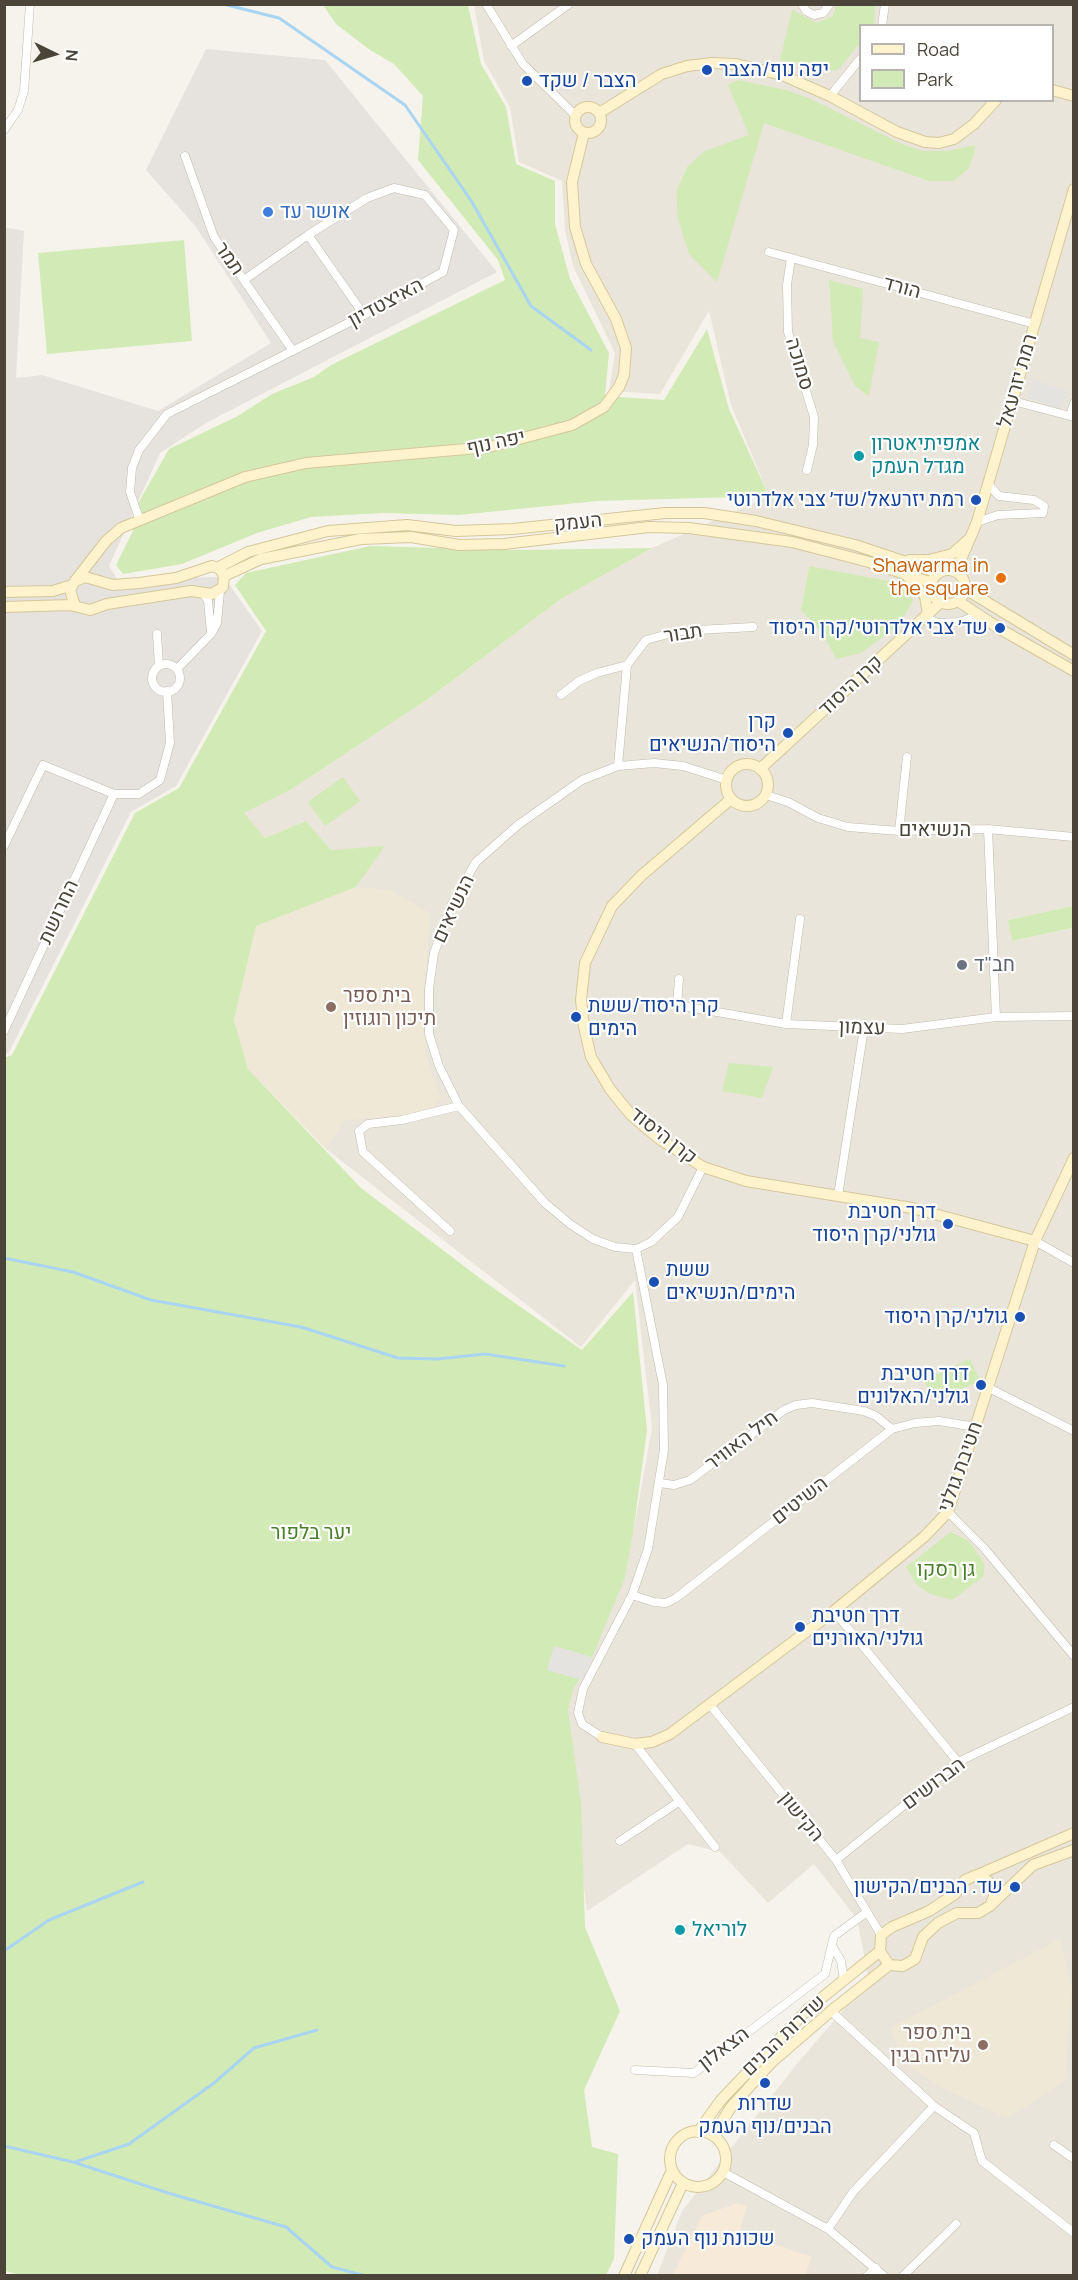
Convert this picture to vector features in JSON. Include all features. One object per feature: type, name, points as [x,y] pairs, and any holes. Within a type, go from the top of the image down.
[{"type":"main road","points":[[599,113],[662,74],[687,66],[712,63],[760,68],[830,96],[897,132],[926,142],[939,143],[954,139],[966,131],[994,102]]},
{"type":"main road","points":[[1054,90],[1074,96]]},
{"type":"main road","points":[[585,107],[594,108],[599,113],[601,119],[599,127],[593,133],[584,133],[575,124],[575,115],[585,107]]},
{"type":"main road","name":"יפה נוף","points":[[73,583],[106,541],[139,518],[263,471],[306,463],[481,448],[578,423],[604,407],[619,387],[624,375],[626,348],[616,319],[586,264],[575,227],[572,182],[584,133]]},
{"type":"main road","name":"רמת יזרעאל","points":[[956,571],[977,522],[1073,195]]},
{"type":"main road","name":"העמק","points":[[220,572],[248,552],[328,531],[407,525],[456,531],[513,529],[665,513],[704,513],[756,521],[855,546],[939,573]]},
{"type":"main road","name":"העמק","points":[[4,592],[53,591],[85,577],[113,585],[177,578],[208,567],[220,572],[261,559],[361,539],[411,537],[459,545],[504,544],[649,527],[689,528],[792,542],[870,562],[932,583]]},
{"type":"main road","points":[[895,560],[929,560],[952,554],[971,537]]},
{"type":"main road","points":[[98,580],[96,562],[106,541]]},
{"type":"main road","points":[[956,571],[963,579],[965,589],[958,601],[950,604],[941,602],[933,594],[932,583],[939,573],[956,571]]},
{"type":"main road","points":[[4,607],[75,606],[90,610],[107,604],[191,591],[212,594],[220,591],[224,583],[220,572]]},
{"type":"main road","points":[[908,576],[925,596],[926,616]]},
{"type":"main road","points":[[73,583],[70,596],[75,606]]},
{"type":"main road","points":[[965,589],[1074,655]]},
{"type":"main road","points":[[958,601],[1074,671]]},
{"type":"main road","name":"קרן היסוד","points":[[760,769],[941,602]]},
{"type":"main road","points":[[750,764],[760,769],[767,778],[766,795],[759,802],[750,806],[740,805],[731,799],[727,780],[738,766],[750,764]]},
{"type":"main road","name":"קרן היסוד","points":[[731,799],[642,875],[612,906],[585,963],[581,1000],[591,1057],[610,1089],[631,1115],[658,1138],[703,1167],[746,1181],[912,1208],[1035,1241]]},
{"type":"main road","name":"חטיבת גולני","points":[[602,1737],[635,1744],[652,1742],[670,1734],[711,1706],[834,1611],[924,1537],[948,1512],[1035,1241],[1074,1158]]},
{"type":"main road","points":[[1074,1833],[965,1880],[955,1894],[946,1900],[881,1935],[880,1950],[889,1965],[903,1966],[915,1959],[923,1937],[938,1923],[957,1913],[978,1913],[990,1906],[1033,1865],[1074,1850]]},
{"type":"main road","points":[[974,1876],[983,1877],[991,1884],[995,1894],[990,1906]]},
{"type":"main road","name":"שדרות הבנים","points":[[698,2132],[721,2100],[807,2009],[880,1950]]},
{"type":"main road","name":"שדרות הבנים","points":[[713,2136],[731,2107],[772,2062],[889,1965]]},
{"type":"main road","points":[[698,2132],[713,2136],[726,2156],[723,2172],[710,2185],[691,2187],[683,2183],[672,2170],[670,2161],[675,2144],[689,2133],[698,2132]]},
{"type":"main road","points":[[624,2276],[672,2170]]},
{"type":"main road","points":[[640,2276],[683,2183]]},
{"type":"street","points":[[4,130],[18,110],[24,91],[30,4]]},
{"type":"street","points":[[486,4],[511,46],[534,77],[575,115]]},
{"type":"street","points":[[511,46],[569,4]]},
{"type":"street","points":[[802,4],[806,11],[814,15],[824,13],[830,4]]},
{"type":"street","points":[[882,24],[885,4]]},
{"type":"street","points":[[830,96],[859,61]]},
{"type":"street","name":"תמר","points":[[185,156],[214,237],[293,351]]},
{"type":"street","name":"האיצטדיון","points":[[139,518],[130,492],[132,468],[139,450],[167,414],[364,315],[443,272],[454,230],[425,195],[394,188],[367,198],[308,235],[244,280]]},
{"type":"street","points":[[308,235],[364,315]]},
{"type":"street","name":"הורד","points":[[769,252],[1035,324]]},
{"type":"street","name":"סמוכה","points":[[791,258],[787,285],[788,332],[814,417],[813,445],[807,470]]},
{"type":"street","points":[[1013,401],[1072,417],[1074,403]]},
{"type":"street","points":[[977,522],[998,515],[1043,513],[1044,506],[1034,500],[999,496],[988,484]]},
{"type":"street","points":[[177,669],[211,634],[217,623],[220,591]]},
{"type":"street","points":[[203,592],[208,601],[211,634]]},
{"type":"street","points":[[926,616],[938,623],[960,622],[979,615]]},
{"type":"street","name":"תבור","points":[[627,665],[646,640],[679,631],[753,627]]},
{"type":"street","points":[[157,634],[159,666],[153,673],[153,682],[159,689],[167,691],[178,685],[180,677],[177,669],[171,665],[159,666]]},
{"type":"street","points":[[561,695],[579,681],[597,673],[627,665],[618,766]]},
{"type":"street","points":[[4,846],[43,765],[114,794],[139,794],[160,780],[170,743],[167,691]]},
{"type":"street","points":[[899,831],[907,757]]},
{"type":"street","name":"הנשיאים","points":[[636,1249],[615,1246],[593,1239],[570,1224],[545,1203],[459,1106],[439,1066],[429,1034],[429,989],[434,953],[452,904],[476,862],[518,825],[582,780],[618,766],[654,763],[683,766],[727,780]]},
{"type":"street","name":"החרושת","points":[[4,1031],[114,794]]},
{"type":"street","name":"הנשיאים","points":[[766,795],[788,802],[818,818],[848,827],[899,831],[988,829],[1074,837]]},
{"type":"street","points":[[988,829],[996,1017]]},
{"type":"street","points":[[786,1024],[800,919]]},
{"type":"street","name":"עצמון","points":[[679,979],[677,1005],[786,1024],[902,1029],[996,1017],[1074,1016]]},
{"type":"street","points":[[838,1196],[864,1028]]},
{"type":"street","points":[[450,1231],[363,1152],[359,1131],[368,1124],[402,1120],[459,1106]]},
{"type":"street","points":[[602,1737],[582,1724],[578,1713],[583,1689],[632,1595],[648,1549],[664,1450],[663,1385],[636,1249],[651,1242],[678,1217],[703,1167]]},
{"type":"street","points":[[1035,1241],[1074,1263]]},
{"type":"street","points":[[989,1388],[1074,1431]]},
{"type":"street","name":"חיל האוויר","points":[[660,1483],[674,1485],[690,1480],[784,1410],[796,1405],[812,1403],[864,1411],[876,1416],[892,1429]]},
{"type":"street","name":"השיטים","points":[[632,1595],[666,1603],[676,1598],[892,1429],[915,1423],[939,1421],[976,1426]]},
{"type":"street","points":[[948,1512],[984,1548],[1074,1656]]},
{"type":"street","points":[[834,1611],[958,1762]]},
{"type":"street","name":"הקישון","points":[[711,1706],[836,1860],[881,1935]]},
{"type":"street","name":"הברושים","points":[[836,1860],[958,1762],[1074,1707]]},
{"type":"street","points":[[635,1744],[716,1847]]},
{"type":"street","points":[[620,1841],[680,1801]]},
{"type":"street","name":"הצאלון","points":[[635,2070],[694,2073],[825,1974],[834,1936],[867,1912]]},
{"type":"street","points":[[832,1946],[841,1961],[844,1980]]},
{"type":"street","points":[[831,2011],[934,2106],[974,2133],[982,2160],[1074,2233]]},
{"type":"street","points":[[828,2229],[853,2192],[934,2106]]},
{"type":"street","points":[[1054,2145],[1074,2159]]},
{"type":"street","points":[[723,2172],[828,2229],[884,2276]]},
{"type":"street","points":[[903,2276],[956,2224]]},
{"type":"street","points":[[867,2276],[876,2268]]},
{"type":"shaded area","points":[[474,5],[1073,5],[1073,906],[1008,920],[1013,941],[1074,928],[1073,2275],[657,2275],[682,2211],[796,2065],[869,1980],[857,1919],[814,1864],[768,1903],[720,1852],[688,1844],[587,1911],[561,1699],[625,1578],[652,1428],[635,1280],[581,1347],[326,1149],[256,926],[356,887],[384,847],[331,850],[306,821],[265,838],[243,813],[292,789],[428,699],[561,599],[652,548],[769,496],[731,405],[709,311],[660,394],[609,391],[615,353],[573,266],[565,230],[562,181],[519,162],[510,107],[484,61]],"holes":[[[809,566],[824,635],[801,609]]]},
{"type":"shaded area","points":[[206,49],[325,60],[497,272],[206,423],[160,453],[109,566],[117,579],[224,577],[262,631],[176,786],[131,812],[9,1052],[5,1054],[4,227],[24,231],[16,378],[42,375],[158,411],[271,343],[196,227],[146,170]]},
{"type":"shaded area","points":[[1033,379],[1068,391],[1061,409],[1027,398]]},
{"type":"shaded area","name":"בית ספר תיכון רוגוזין","points":[[356,887],[390,890],[430,913],[424,995],[426,1055],[441,1099],[425,1115],[344,1120],[326,1149],[248,1069],[234,1020],[256,926]]},
{"type":"shaded area","points":[[554,1646],[592,1657],[585,1681],[547,1670]]},
{"type":"shaded area","name":"בית ספר עליזה בגין","points":[[1060,1939],[1072,1987],[1065,2081],[1007,2118],[940,2087],[904,2062],[890,2028]]},
{"type":"shaded area","points":[[737,2203],[747,2206],[739,2233],[812,2257],[805,2275],[673,2275],[702,2216]]},
{"type":"green space","points":[[323,5],[468,5],[481,64],[506,107],[516,164],[555,181],[555,224],[570,279],[609,353],[605,396],[664,400],[707,329],[729,409],[769,496],[597,501],[459,515],[383,513],[311,517],[257,533],[182,564],[123,574],[116,565],[133,531],[136,507],[169,449],[238,416],[272,394],[314,377],[331,365],[505,280],[498,260],[418,160],[423,96],[394,64],[370,50],[336,24]]},
{"type":"green space","points":[[836,5],[875,5],[874,24],[859,24],[859,44],[837,71],[780,60],[792,10],[817,23],[833,16]]},
{"type":"green space","points":[[738,80],[786,90],[811,99],[904,145],[923,151],[948,151],[975,145],[974,154],[968,169],[954,181],[929,181],[764,123],[717,282],[689,254],[678,219],[676,192],[687,167],[705,151],[749,135],[728,85]]},
{"type":"green space","points":[[184,240],[192,341],[47,354],[38,253]]},
{"type":"green space","points":[[829,280],[863,289],[860,338],[879,342],[869,396],[855,386],[833,341]]},
{"type":"green space","name":"יער בלפור","points":[[370,546],[517,550],[652,548],[561,599],[428,699],[292,789],[244,813],[265,838],[306,821],[331,850],[385,846],[356,887],[256,926],[234,1020],[248,1069],[361,1188],[485,1282],[582,1350],[633,1292],[647,1430],[633,1534],[625,1578],[590,1662],[573,1690],[568,1710],[581,1803],[585,1927],[620,2011],[584,2090],[592,2147],[618,2154],[614,2259],[606,2275],[25,2276],[5,2271],[4,1058],[12,1055],[135,813],[179,788],[266,631],[235,585],[246,573]]},
{"type":"green space","points":[[809,566],[903,584],[913,601],[899,625],[861,653],[836,659],[824,635],[801,610]]},
{"type":"green space","points":[[343,777],[360,801],[325,826],[308,802]]},
{"type":"green space","points":[[1073,906],[1073,928],[1012,941],[1008,920]]},
{"type":"green space","points":[[729,1063],[773,1067],[762,1098],[722,1091]]},
{"type":"green space","points":[[970,1359],[980,1381],[934,1401],[924,1380]]},
{"type":"green space","name":"גן רסקו","points":[[951,1532],[969,1541],[984,1563],[984,1576],[952,1600],[930,1594],[916,1584],[906,1567]]},
{"type":"waterway","points":[[223,4],[279,18],[405,105],[472,202],[531,306],[591,350]]},
{"type":"waterway","points":[[4,1258],[73,1272],[151,1300],[301,1327],[398,1358],[437,1359],[485,1354],[564,1366]]},
{"type":"waterway","points":[[4,1951],[49,1920],[143,1882]]},
{"type":"waterway","points":[[75,2162],[129,2144],[214,2083],[254,2048],[317,2030]]},
{"type":"waterway","points":[[4,2146],[73,2162],[168,2193],[286,2227],[332,2267],[366,2276]]},
{"type":"place","name":"יפה נוף/הצבר","points":[[707,70]]},
{"type":"place","name":"הצבר / שקד","points":[[527,81]]},
{"type":"place","name":"אושר עד","points":[[268,212]]},
{"type":"place","name":"אמפיתיאטרון מגדל העמק","points":[[859,456]]},
{"type":"place","name":"רמת יזרעאל/שד׳ צבי אלדרוטי","points":[[976,500]]},
{"type":"place","name":"Shawarma in the square","points":[[1001,578]]},
{"type":"place","name":"שד׳ צבי אלדרוטי/קרן היסוד","points":[[1000,628]]},
{"type":"place","name":"קרן היסוד/הנשיאים","points":[[788,733]]},
{"type":"place","name":"חב\"ד","points":[[962,965]]},
{"type":"place","name":"בית ספר תיכון רוגוזין","points":[[331,1007]]},
{"type":"place","name":"קרן היסוד/ששת הימים","points":[[576,1017]]},
{"type":"place","name":"דרך חטיבת גולני/קרן היסוד","points":[[948,1224]]},
{"type":"place","name":"ששת הימים/הנשיאים","points":[[654,1282]]},
{"type":"place","name":"גולני/קרן היסוד","points":[[1020,1317]]},
{"type":"place","name":"דרך חטיבת גולני/האלונים","points":[[981,1385]]},
{"type":"place","name":"דרך חטיבת גולני/האורנים","points":[[800,1627]]},
{"type":"place","name":"שד. הבנים/הקישון","points":[[1015,1887]]},
{"type":"place","name":"לוריאל","points":[[680,1930]]},
{"type":"place","name":"בית ספר עליזה בגין","points":[[983,2045]]},
{"type":"place","name":"שדרות הבנים/נוף העמק","points":[[765,2083]]},
{"type":"place","name":"שכונת נוף העמק","points":[[629,2239]]}]
